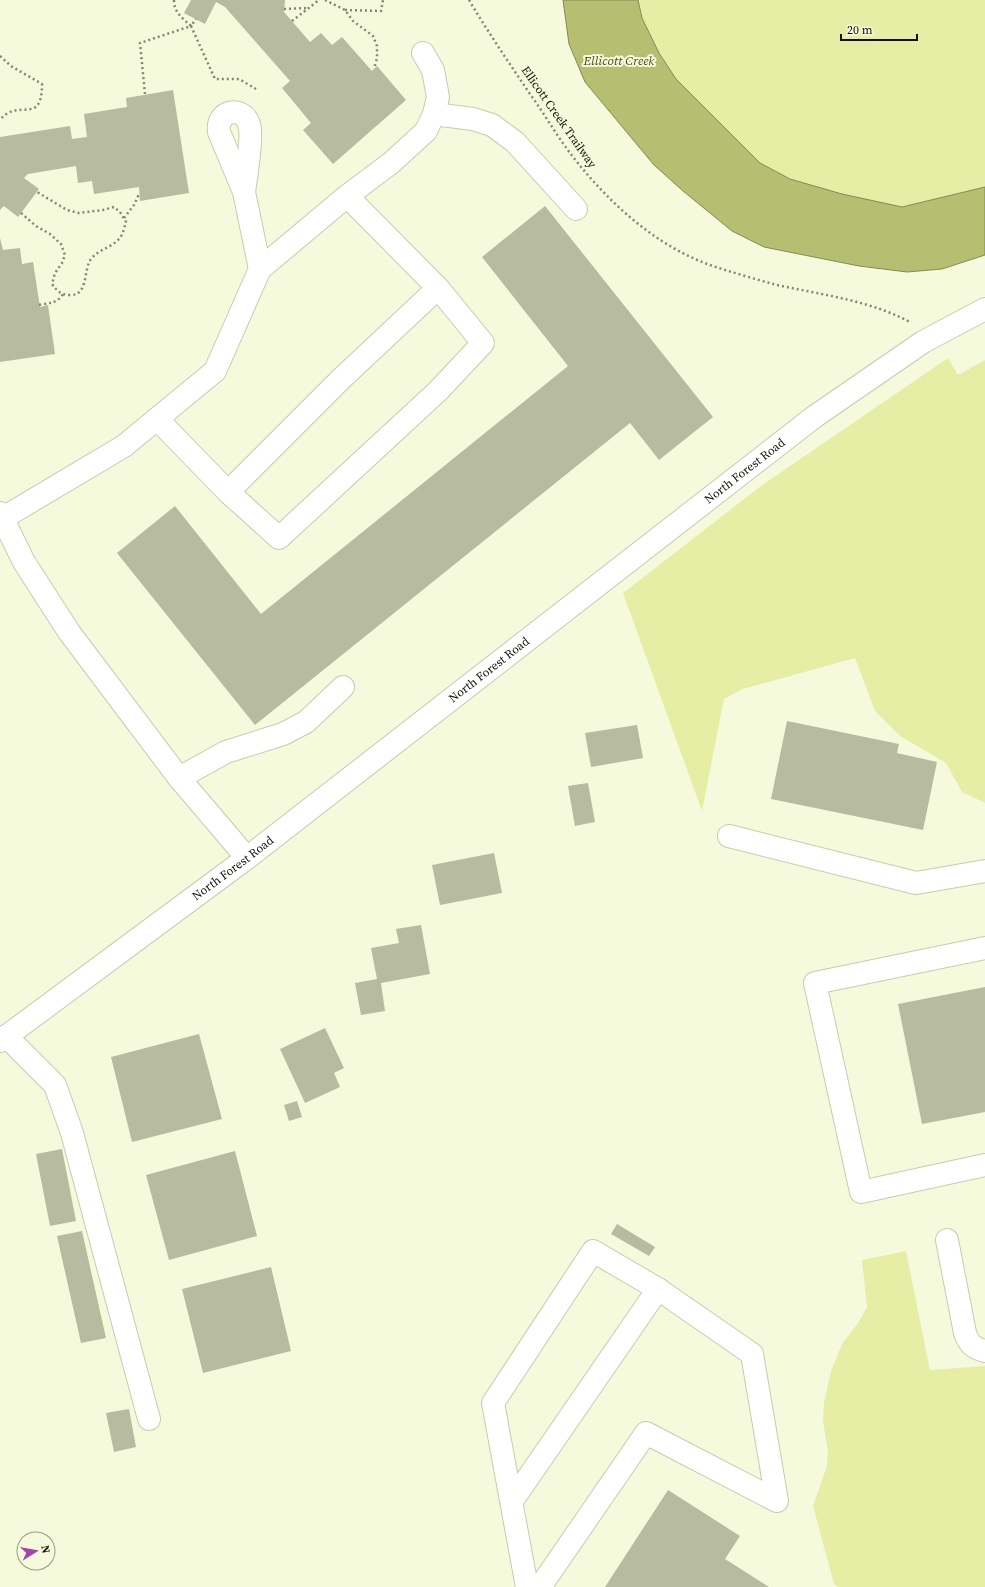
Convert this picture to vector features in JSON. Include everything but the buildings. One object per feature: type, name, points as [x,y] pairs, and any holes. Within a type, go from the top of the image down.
[{"type":"street","points":[[247,858],[179,778],[69,632],[24,562],[1,515],[124,446],[215,371],[260,268],[347,196],[391,163],[426,131],[434,114],[438,97],[433,70],[423,53]]},
{"type":"street","points":[[434,114],[473,119],[492,125],[515,142],[576,209]]},
{"type":"street","points":[[244,192],[260,268]]},
{"type":"street","points":[[157,420],[228,492],[279,538],[438,391],[483,343],[438,288],[347,196]]},
{"type":"street","points":[[228,492],[341,379],[438,288]]},
{"type":"street","name":"North Forest Road","points":[[3,1038],[247,858],[814,417],[923,342],[985,309]]},
{"type":"street","points":[[179,778],[226,752],[250,746],[289,731],[306,722],[343,687]]},
{"type":"street","points":[[729,836],[916,883],[985,871]]},
{"type":"street","points":[[985,948],[816,983],[861,1192],[985,1165]]},
{"type":"street","points":[[3,1038],[55,1085],[72,1133],[149,1419]]},
{"type":"street","points":[[947,1240],[965,1333],[968,1341],[973,1347],[985,1351]]},
{"type":"street","points":[[528,1587],[493,1403],[593,1251],[658,1289],[752,1354],[777,1501],[646,1433],[540,1587]]},
{"type":"street","points":[[512,1502],[658,1289]]},
{"type":"path","points":[[174,0],[174,8],[191,26],[215,79],[239,79],[256,89]]},
{"type":"path","points":[[292,21],[319,0]]},
{"type":"path","points":[[325,0],[345,10],[381,11],[383,0]]},
{"type":"path","name":"Ellicott Creek Trailway","points":[[470,0],[485,26],[572,155],[612,201],[652,235],[686,255],[717,268],[776,284],[860,302],[892,312],[911,323]]},
{"type":"path","points":[[284,9],[308,8]]},
{"type":"path","points":[[345,10],[353,21],[373,36],[377,46],[377,58],[374,69]]},
{"type":"path","points":[[145,94],[140,43],[191,26],[196,19]]},
{"type":"path","points":[[0,56],[11,66],[42,84],[42,97],[38,105],[28,110],[21,108],[12,111],[1,116],[0,120]]},
{"type":"path","points":[[21,213],[61,244],[65,255],[62,263],[55,273],[52,284],[63,294],[74,295],[80,292],[85,282],[90,260],[96,253],[120,239],[126,222],[120,212],[114,207],[103,210],[79,212],[66,210],[37,192]]},
{"type":"path","points":[[124,218],[134,205],[139,194]]},
{"type":"path","points":[[39,305],[54,303],[60,299],[63,294]]},
{"type":"shaded area","points":[[638,0],[985,0],[985,187],[902,207],[842,194],[790,179],[760,163],[676,79],[659,53],[642,18]]},
{"type":"shaded area","points":[[948,358],[958,375],[985,360],[985,803],[962,792],[946,763],[900,736],[875,711],[855,658],[743,689],[724,699],[702,811],[623,593],[761,486]]},
{"type":"shaded area","points":[[906,1251],[930,1370],[985,1366],[985,1587],[838,1587],[834,1584],[813,1506],[827,1466],[828,1453],[823,1421],[824,1403],[831,1371],[842,1344],[858,1323],[867,1307],[862,1260]]},
{"type":"water","name":"Ellicott Creek","points":[[563,0],[638,0],[642,18],[659,53],[676,79],[760,163],[790,179],[842,194],[902,207],[985,187],[985,255],[942,269],[907,272],[859,266],[764,247],[732,231],[654,165],[585,82],[569,44]]}]
